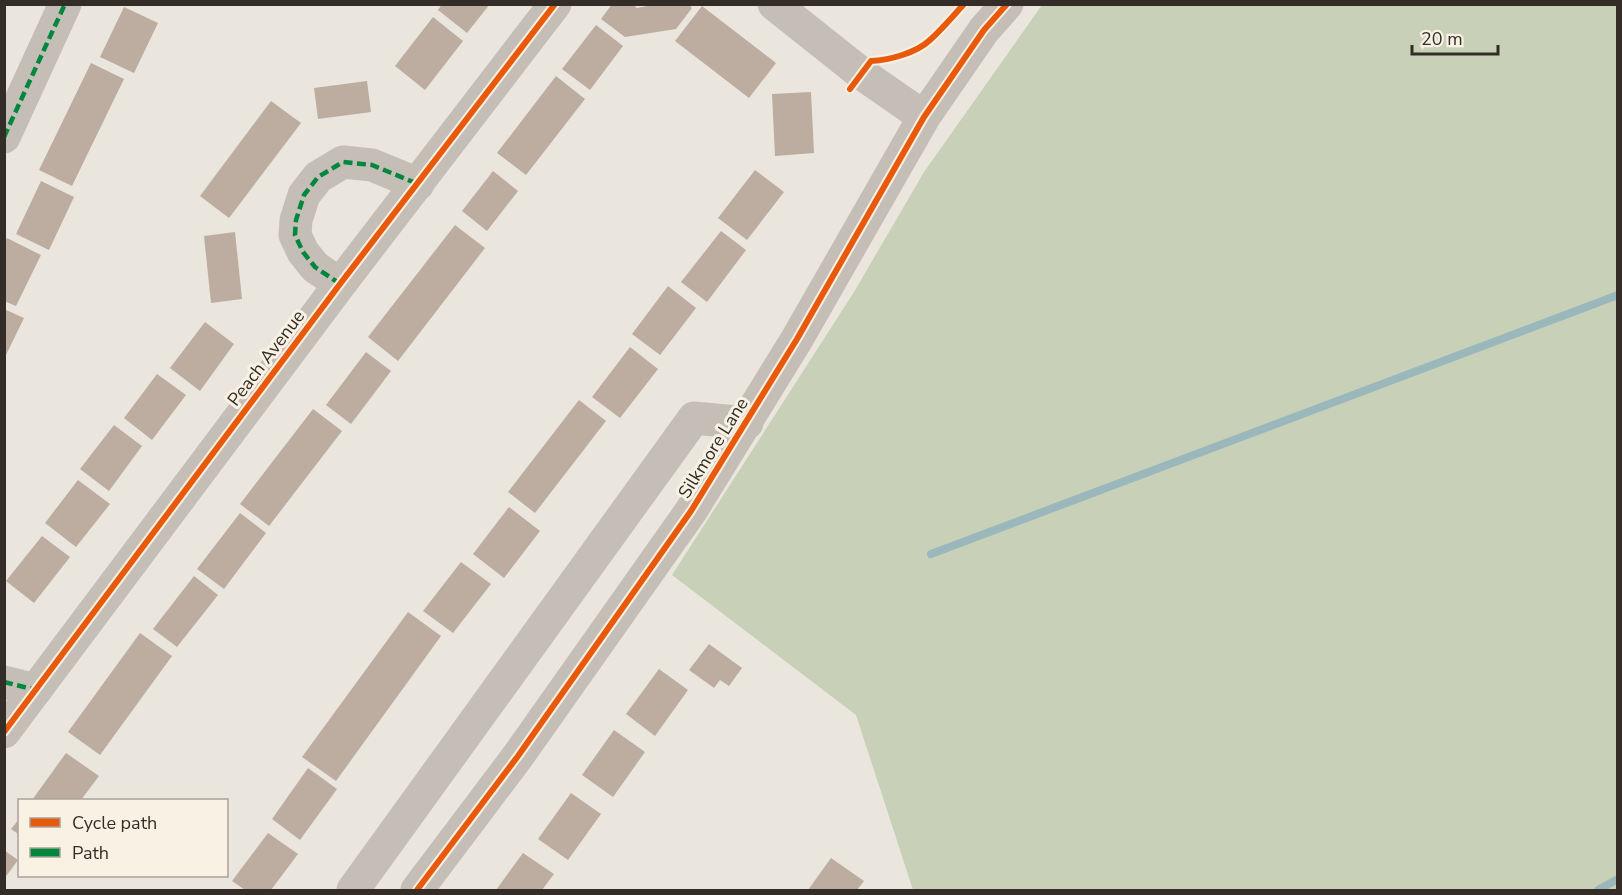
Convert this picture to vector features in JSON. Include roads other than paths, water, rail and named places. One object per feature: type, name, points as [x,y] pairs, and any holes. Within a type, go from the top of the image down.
[{"type":"street","points":[[4,137],[65,4]]},
{"type":"street","name":"Peach Avenue","points":[[4,732],[340,284],[555,4]]},
{"type":"street","points":[[774,4],[862,74],[924,117]]},
{"type":"street","name":"Silkmore Lane","points":[[417,891],[518,756],[691,512],[797,339],[924,117],[984,30],[1007,4]]},
{"type":"street","points":[[340,284],[315,267],[303,252],[295,235],[304,195],[318,177],[343,162],[372,165],[418,184]]},
{"type":"street","points":[[354,891],[694,418],[747,423]]},
{"type":"street","points":[[4,682],[36,690]]},
{"type":"waterway","points":[[931,554],[1618,295]]},
{"type":"waterway","points":[[1598,890],[1618,879]]}]
